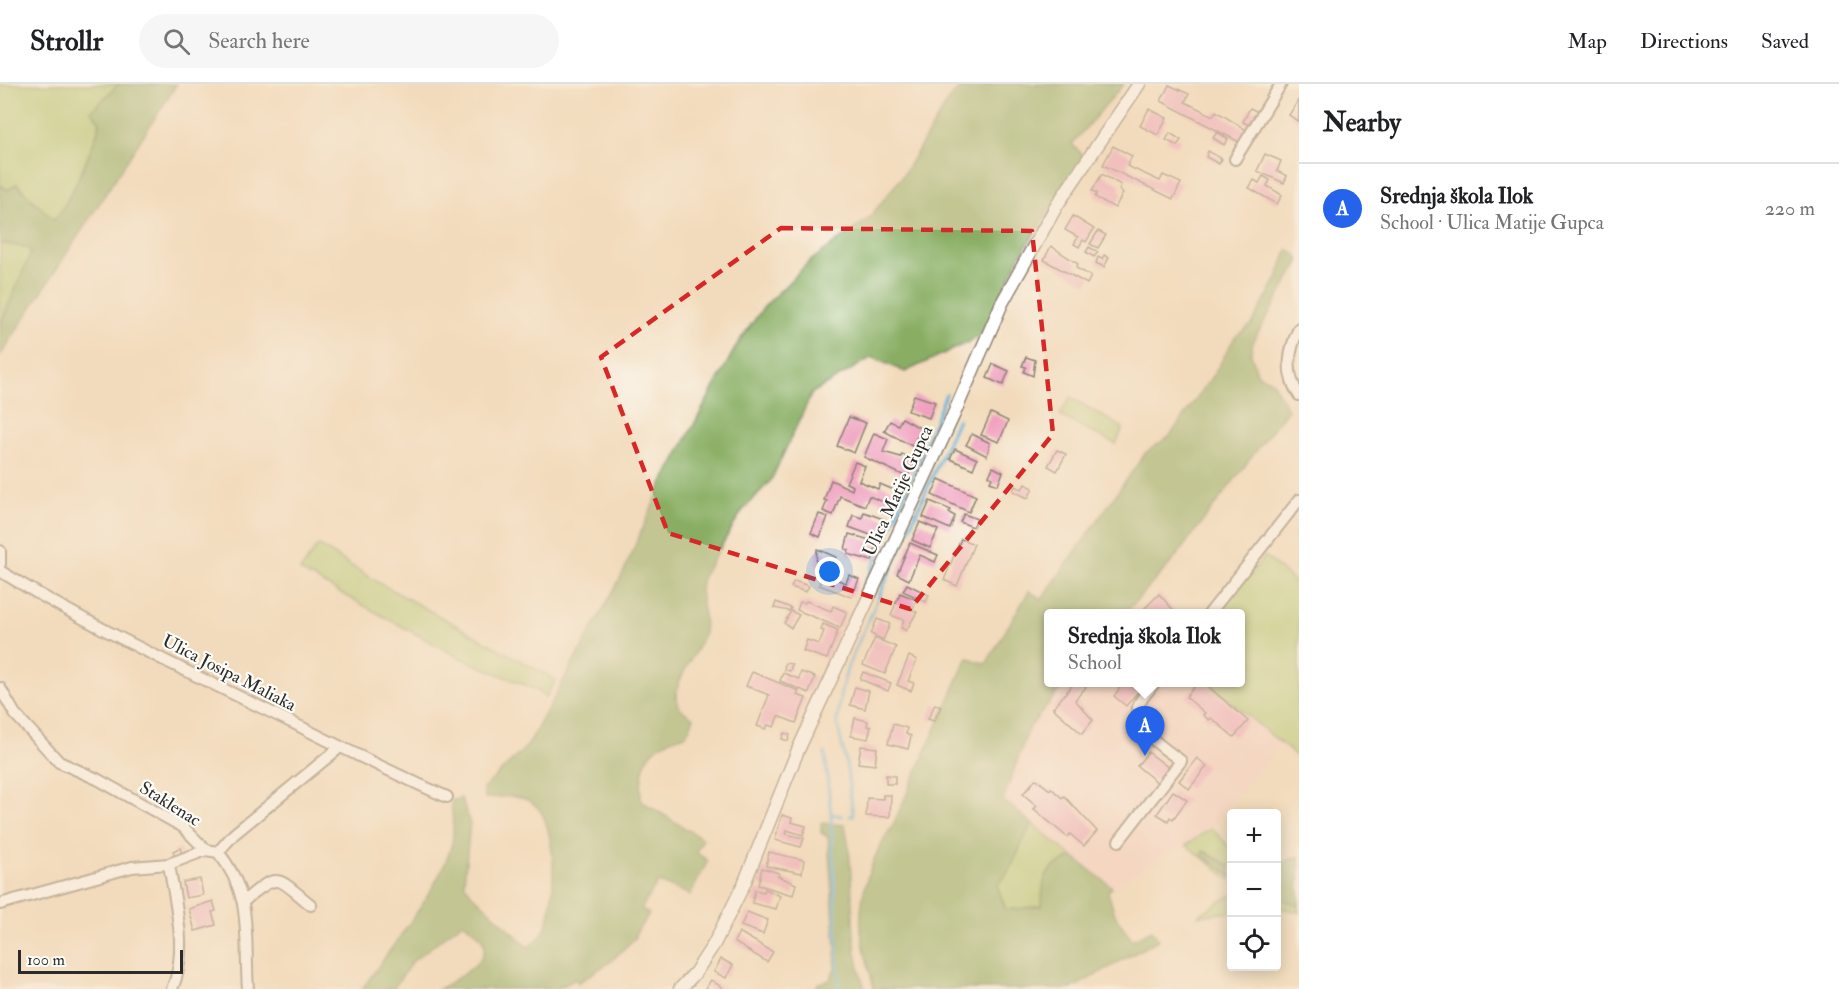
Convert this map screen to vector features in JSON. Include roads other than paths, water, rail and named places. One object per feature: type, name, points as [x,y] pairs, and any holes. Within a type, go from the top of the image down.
[{"type":"street","name":"Ulica Matije Gupca","points":[[680,989],[695,973],[714,944],[744,884],[798,750],[953,416],[1002,303],[1057,205],[1139,84]]},
{"type":"street","points":[[1235,159],[1281,84]]},
{"type":"street","points":[[1299,328],[1291,345],[1288,365],[1299,395]]},
{"type":"street","points":[[1213,609],[1299,500]]},
{"type":"street","points":[[0,551],[0,564]]},
{"type":"street","name":"Ulica Josipa Maliaka","points":[[0,571],[91,623],[339,748],[447,797]]},
{"type":"street","points":[[1119,841],[1180,761],[1146,733],[1138,718],[1139,704],[1151,687]]},
{"type":"street","name":"Staklenac","points":[[0,688],[15,714],[59,762],[97,778],[183,827],[228,864],[244,900],[248,989]]},
{"type":"street","points":[[0,903],[132,867],[169,864],[212,851],[339,748]]},
{"type":"street","points":[[169,864],[180,938],[179,962],[172,989]]},
{"type":"street","points":[[244,900],[264,883],[280,880],[311,905]]},
{"type":"waterway","points":[[820,691],[819,687],[895,518],[946,394]]},
{"type":"waterway","points":[[850,816],[853,816],[847,768],[837,722],[841,691],[848,666],[958,419]]},
{"type":"waterway","points":[[825,753],[831,814],[839,989]]},
{"type":"waterway","points":[[831,814],[842,816]]},
{"type":"place","name":"Srednja škola Ilok","points":[[1145,756]]}]
